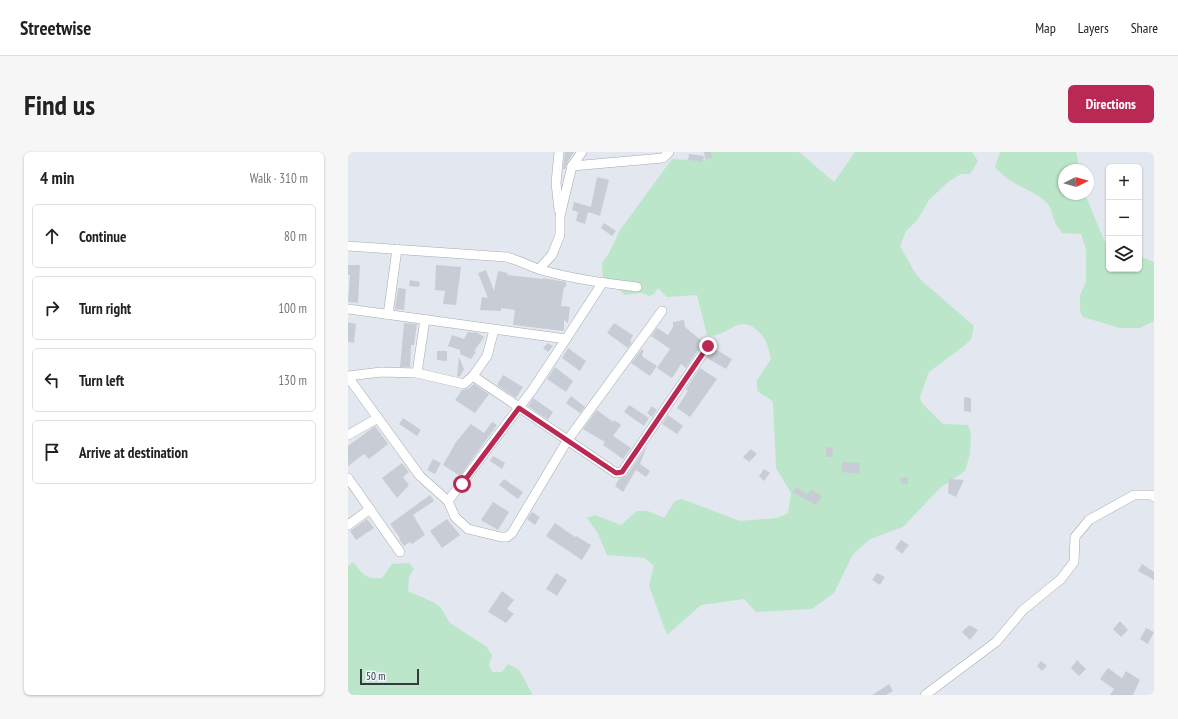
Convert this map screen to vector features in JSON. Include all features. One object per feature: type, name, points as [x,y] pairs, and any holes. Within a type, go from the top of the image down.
[{"type":"street","points":[[539,269],[552,255],[560,235],[560,216],[556,182],[559,152]]},
{"type":"street","points":[[560,216],[572,166],[582,152]]},
{"type":"street","points":[[572,166],[663,158],[669,152]]},
{"type":"street","points":[[348,246],[506,257],[521,260],[539,269],[582,280],[637,287]]},
{"type":"street","points":[[388,315],[397,249]]},
{"type":"street","points":[[448,501],[519,408],[603,282]]},
{"type":"street","points":[[348,309],[566,339]]},
{"type":"street","points":[[494,330],[486,356],[473,376],[464,384],[417,373],[381,372],[348,376],[420,476],[448,501],[455,517],[468,529],[501,537],[507,537],[512,533],[568,441],[662,310]]},
{"type":"street","points":[[417,373],[425,319]]},
{"type":"street","points":[[473,376],[616,473],[622,472],[708,346]]},
{"type":"street","points":[[348,435],[378,418]]},
{"type":"street","points":[[348,478],[400,552]]},
{"type":"street","points":[[925,695],[996,642],[1023,610],[1061,579],[1074,562],[1075,537],[1089,520],[1134,494],[1152,495],[1154,497]]},
{"type":"street","points":[[348,525],[370,509]]},
{"type":"green space","points":[[711,152],[799,152],[834,182],[855,152],[972,152],[978,161],[970,174],[961,174],[948,182],[929,200],[918,219],[906,231],[900,246],[914,271],[922,281],[974,326],[971,339],[929,372],[920,397],[921,402],[943,424],[968,425],[971,434],[970,454],[965,471],[940,488],[903,527],[870,539],[853,554],[834,593],[812,609],[756,612],[744,599],[701,605],[667,635],[649,586],[654,566],[645,558],[607,555],[597,532],[587,518],[595,515],[621,525],[637,511],[648,511],[664,518],[675,501],[682,499],[740,521],[777,518],[788,513],[791,493],[776,468],[773,402],[769,398],[760,394],[757,390],[757,380],[771,359],[767,345],[760,333],[747,324],[741,324],[719,334],[707,335],[697,295],[667,297],[658,288],[654,294],[650,296],[641,293],[625,295],[611,282],[603,280],[602,263],[609,253],[620,230],[672,159],[704,161]]},
{"type":"green space","points":[[1000,152],[1076,152],[1079,164],[1058,164],[1058,200],[1087,200],[1106,242],[1106,272],[1142,272],[1142,257],[1154,262],[1154,321],[1140,328],[1120,328],[1083,317],[1080,311],[1080,295],[1086,282],[1086,249],[1081,234],[1062,233],[1056,223],[1051,209],[1046,202],[1008,179],[995,167]]},
{"type":"green space","points":[[353,562],[365,575],[372,578],[382,578],[392,564],[409,563],[414,569],[409,577],[408,591],[435,603],[441,608],[450,623],[487,647],[492,656],[489,665],[492,672],[502,672],[508,664],[519,670],[533,695],[348,695],[348,566]]},
{"type":"building","points":[[565,152],[574,152],[565,169],[563,169]]},
{"type":"building","points":[[704,152],[711,152],[712,158],[705,159]]},
{"type":"building","points":[[689,154],[704,156],[703,162],[688,160]]},
{"type":"building","points":[[597,177],[609,180],[600,216],[588,212],[585,224],[576,221],[578,212],[572,210],[574,202],[591,207]]},
{"type":"building","points":[[604,223],[616,231],[612,236],[601,228]]},
{"type":"building","points":[[348,265],[360,265],[358,303],[348,302],[350,275],[348,275]]},
{"type":"building","points":[[436,265],[461,267],[456,305],[443,304],[445,291],[435,290]]},
{"type":"building","points":[[486,270],[494,291],[498,271],[508,273],[507,275],[543,278],[566,282],[561,306],[570,307],[568,323],[564,320],[564,331],[513,325],[515,310],[501,308],[501,311],[480,310],[482,297],[488,298],[478,273]]},
{"type":"building","points":[[410,280],[420,282],[419,287],[409,286]]},
{"type":"building","points":[[398,288],[406,289],[404,310],[395,309]]},
{"type":"building","points":[[684,320],[685,327],[703,342],[686,368],[681,364],[672,378],[657,368],[670,349],[651,336],[657,328],[668,335],[673,327],[673,322]]},
{"type":"building","points":[[348,322],[356,324],[354,343],[348,342]]},
{"type":"building","points":[[404,323],[417,324],[414,345],[411,345],[410,367],[400,367]]},
{"type":"building","points":[[614,323],[633,335],[630,341],[632,342],[628,348],[607,333]]},
{"type":"building","points":[[468,332],[478,333],[484,337],[474,351],[476,352],[471,359],[460,354],[460,350],[448,346],[452,335],[464,339]]},
{"type":"building","points":[[548,343],[553,346],[548,352],[543,348]]},
{"type":"building","points":[[568,348],[586,361],[580,371],[562,358]]},
{"type":"building","points":[[713,348],[732,359],[726,369],[707,358]]},
{"type":"building","points":[[642,349],[644,351],[642,354],[643,357],[657,366],[650,376],[631,363]]},
{"type":"building","points":[[437,351],[447,351],[447,361],[437,360]]},
{"type":"building","points":[[459,357],[464,369],[460,377],[457,376]]},
{"type":"building","points":[[555,367],[573,381],[566,392],[547,379]]},
{"type":"building","points":[[700,368],[717,379],[690,417],[677,408],[688,391],[686,389]]},
{"type":"building","points":[[503,375],[523,387],[516,398],[497,385]]},
{"type":"building","points":[[474,384],[489,394],[475,413],[455,400],[462,390],[468,389]]},
{"type":"building","points":[[571,396],[585,407],[580,413],[566,403]]},
{"type":"building","points":[[964,397],[971,398],[971,412],[964,411]]},
{"type":"building","points":[[533,398],[553,412],[548,420],[528,406]]},
{"type":"building","points":[[629,405],[649,418],[644,426],[624,412]]},
{"type":"building","points":[[652,406],[657,410],[652,417],[647,413]]},
{"type":"building","points":[[597,410],[613,422],[614,420],[621,425],[613,436],[631,448],[623,459],[603,445],[605,442],[583,429]]},
{"type":"building","points":[[668,415],[683,426],[677,434],[662,424]]},
{"type":"building","points":[[403,418],[421,430],[417,436],[399,424]]},
{"type":"building","points":[[492,422],[497,425],[460,476],[443,465],[456,442],[471,424],[484,433]]},
{"type":"building","points":[[375,426],[388,444],[369,459],[364,454],[348,466],[348,446]]},
{"type":"building","points":[[647,446],[640,464],[650,471],[646,477],[636,470],[623,492],[615,486],[619,479],[627,475]]},
{"type":"building","points":[[826,447],[833,448],[832,457],[826,457]]},
{"type":"building","points":[[751,449],[757,454],[749,462],[743,457]]},
{"type":"building","points":[[493,456],[505,463],[502,469],[490,461]]},
{"type":"building","points":[[433,459],[441,463],[435,474],[427,470]]},
{"type":"building","points":[[842,462],[860,463],[859,474],[841,472]]},
{"type":"building","points":[[402,463],[409,472],[403,477],[409,485],[397,498],[382,478]]},
{"type":"building","points":[[764,469],[770,473],[764,481],[759,476]]},
{"type":"building","points":[[908,477],[908,484],[901,484],[900,478]]},
{"type":"building","points":[[504,479],[523,492],[518,499],[499,485]]},
{"type":"building","points":[[949,479],[964,480],[956,497],[948,493]]},
{"type":"building","points":[[797,487],[807,495],[811,489],[822,496],[816,505],[792,492]]},
{"type":"building","points":[[430,495],[434,501],[413,515],[425,535],[412,544],[410,542],[404,546],[390,524]]},
{"type":"building","points":[[493,502],[509,512],[498,530],[481,520]]},
{"type":"building","points":[[532,512],[540,517],[535,525],[527,519]]},
{"type":"building","points":[[367,519],[374,528],[356,540],[350,531]]},
{"type":"building","points":[[447,519],[460,535],[442,548],[430,531]]},
{"type":"building","points":[[555,523],[575,537],[576,536],[591,545],[582,560],[546,536]]},
{"type":"building","points":[[901,540],[909,545],[902,554],[895,548]]},
{"type":"building","points":[[1142,564],[1154,572],[1154,580],[1138,571]]},
{"type":"building","points":[[556,573],[567,580],[557,596],[546,589]]},
{"type":"building","points":[[877,573],[885,577],[880,585],[872,580]]},
{"type":"building","points":[[502,591],[514,600],[507,609],[514,614],[506,623],[488,612]]},
{"type":"building","points":[[1120,621],[1128,630],[1121,637],[1113,629]]},
{"type":"building","points":[[969,625],[978,630],[970,640],[962,632]]},
{"type":"building","points":[[1146,628],[1154,632],[1148,644],[1140,639]]},
{"type":"building","points":[[1077,660],[1086,669],[1079,676],[1071,668]]},
{"type":"building","points":[[1041,661],[1047,666],[1042,671],[1037,666]]},
{"type":"building","points":[[1108,668],[1122,678],[1126,671],[1140,680],[1133,695],[1110,695],[1114,689],[1100,679]]},
{"type":"building","points":[[889,684],[893,691],[886,695],[872,695]]},
{"type":"route","points":[[462,484],[519,408],[616,473],[622,472],[708,346]]}]
